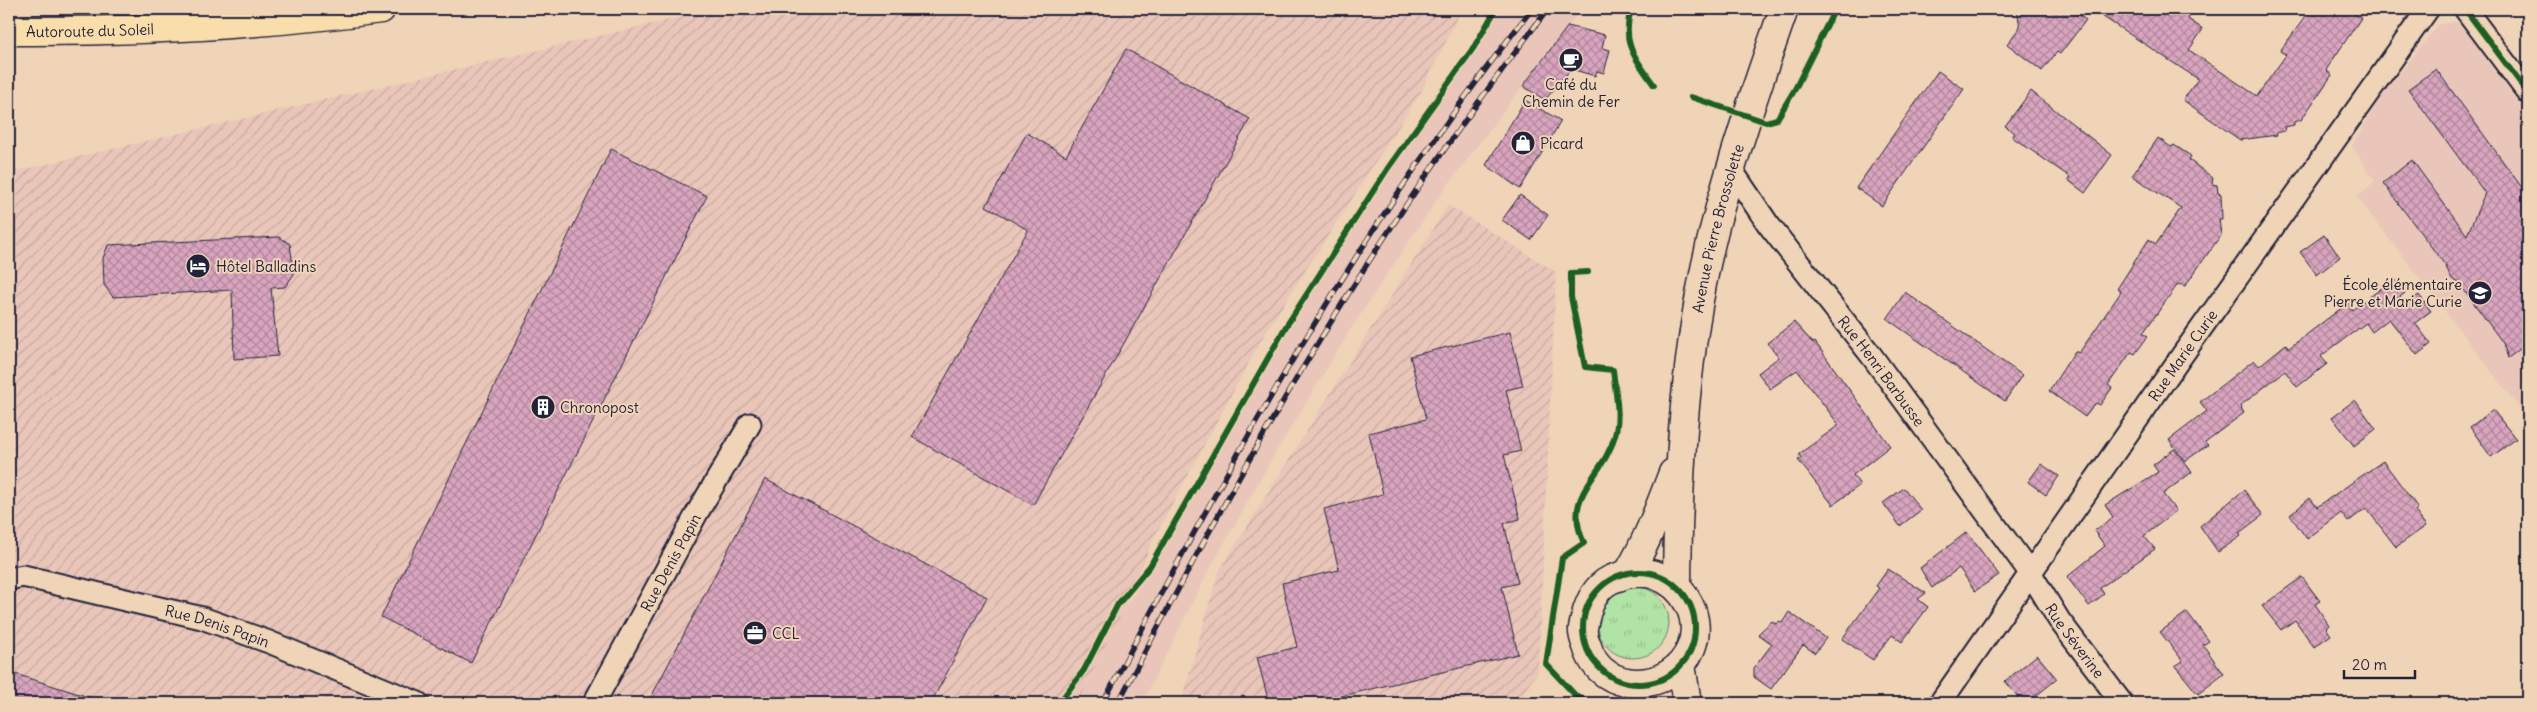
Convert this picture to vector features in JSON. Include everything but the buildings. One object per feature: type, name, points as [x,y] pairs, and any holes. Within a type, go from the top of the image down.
[{"type":"highway","name":"Autoroute du Soleil","points":[[9,31],[155,29],[279,21],[381,9]]},
{"type":"main road","name":"Avenue Pierre Brossolette","points":[[1677,587],[1680,453],[1688,380],[1703,284],[1715,227],[1731,169],[1784,9]]},
{"type":"main road","name":"Avenue Pierre Brossolette","points":[[1628,573],[1654,523],[1680,453]]},
{"type":"main road","points":[[1628,573],[1654,574],[1677,587],[1688,600],[1694,618],[1693,642],[1681,665],[1672,674],[1632,693],[1604,672],[1590,656],[1583,631],[1588,605],[1604,584],[1628,573]]},
{"type":"main road","points":[[1681,665],[1687,703]]},
{"type":"street","name":"Rue Marie Curie","points":[[1940,703],[2183,354],[2428,9]]},
{"type":"street","points":[[2465,9],[2528,94]]},
{"type":"street","name":"Rue Henri Barbusse","points":[[1731,169],[1768,224],[1871,355],[2030,574]]},
{"type":"street","name":"Rue Denis Papin","points":[[594,703],[698,513],[750,424]]},
{"type":"street","name":"Rue Séverine","points":[[2030,574],[2059,620],[2122,703]]},
{"type":"street","name":"Rue Denis Papin","points":[[9,579],[23,576],[202,618],[269,642],[418,703]]},
{"type":"shaded area","points":[[716,9],[1462,9],[1421,92],[1264,335],[1154,538],[1124,609],[1078,703],[9,703],[9,170],[17,171]]},
{"type":"shaded area","points":[[1500,9],[1581,9],[1438,198],[1352,327],[1270,462],[1206,576],[1142,703],[1078,703],[1124,609],[1160,555],[1281,340],[1395,165],[1476,49]]},
{"type":"shaded area","name":"École élémentaire Pierre et Marie Curie","points":[[2458,22],[2528,115],[2528,419],[2357,197],[2375,181],[2352,146],[2380,98],[2439,24]]},
{"type":"shaded area","points":[[1448,205],[1556,272],[1538,672],[1518,701],[1524,703],[1181,703],[1218,573]]},
{"type":"green space","points":[[1633,586],[1653,592],[1663,602],[1669,622],[1663,642],[1653,652],[1633,658],[1613,652],[1603,642],[1597,622],[1603,602],[1613,592]]},
{"type":"railway","points":[[1103,703],[1199,523],[1301,346],[1411,174],[1470,90],[1532,9]]},
{"type":"railway","points":[[1118,703],[1193,562],[1298,376],[1432,166],[1548,9]]},
{"type":"cycle path","points":[[1059,703],[1084,670],[1118,604],[1150,566],[1285,328],[1388,168],[1474,47],[1496,9]]},
{"type":"cycle path","points":[[1631,9],[1628,21],[1629,41],[1641,67],[1654,85]]},
{"type":"cycle path","points":[[1691,97],[1766,122],[1777,119],[1795,89],[1835,9]]},
{"type":"cycle path","points":[[2465,9],[2528,93]]},
{"type":"cycle path","points":[[1588,272],[1571,273],[1571,297],[1585,367],[1613,370],[1618,419],[1610,450],[1581,498],[1578,511],[1578,526],[1584,543],[1562,558],[1546,664],[1576,696],[1589,703]]},
{"type":"cycle path","points":[[1639,572],[1660,577],[1678,589],[1690,607],[1695,628],[1690,649],[1678,667],[1660,679],[1639,684],[1618,679],[1600,667],[1588,649],[1583,628],[1588,607],[1600,589],[1618,577],[1639,572]]},
{"type":"place","name":"Café du Chemin de Fer","points":[[1571,60]]},
{"type":"place","name":"Picard","points":[[1523,143]]},
{"type":"place","name":"Hôtel Balladins","points":[[198,266]]},
{"type":"place","name":"École élémentaire Pierre et Marie Curie","points":[[2480,293]]},
{"type":"place","name":"Chronopost","points":[[543,407]]},
{"type":"place","name":"CCL","points":[[755,633]]}]
